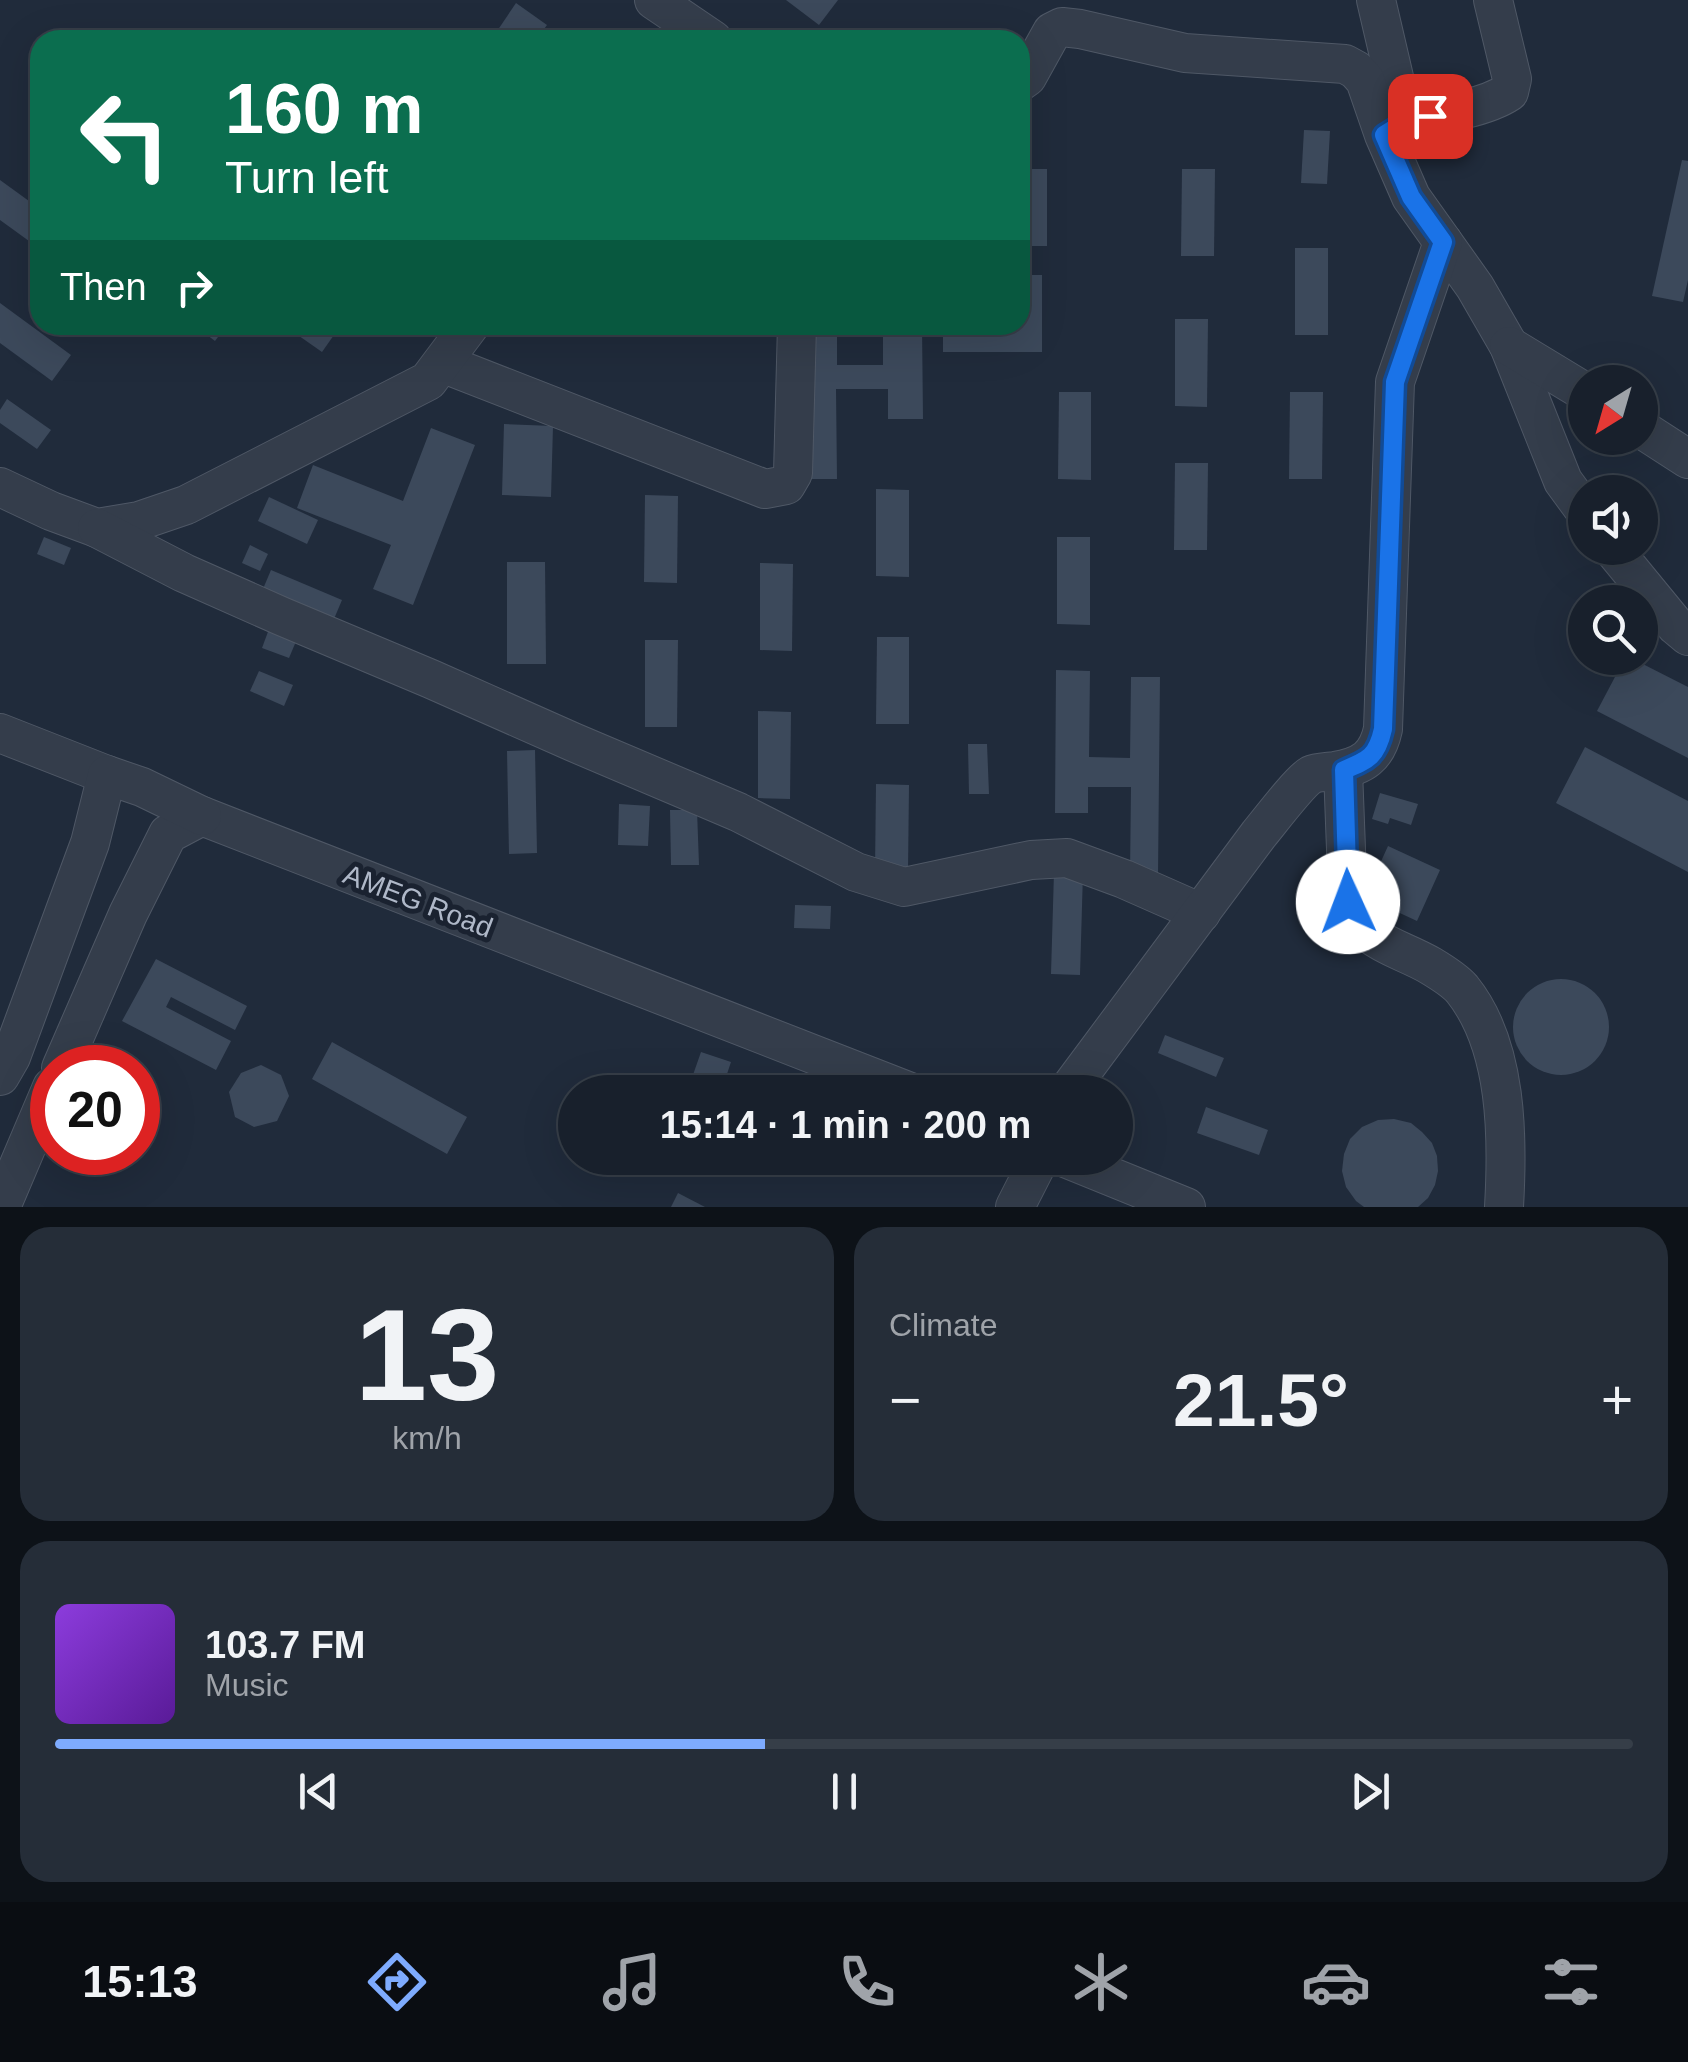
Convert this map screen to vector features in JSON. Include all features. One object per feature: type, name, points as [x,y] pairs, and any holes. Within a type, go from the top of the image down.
[{"type":"lane","points":[[654,0],[694,26]]},
{"type":"lane","points":[[1376,0],[1397,90],[1416,115]]},
{"type":"lane","points":[[1384,135],[1416,115],[1430,116],[1496,100],[1510,92],[1512,79],[1493,0]]},
{"type":"lane","points":[[1030,71],[1052,32],[1062,27],[1185,54],[1345,64],[1356,70],[1364,80],[1411,197],[1482,298],[1509,346],[1568,488]]},
{"type":"lane","points":[[1080,1075],[1259,834],[1311,775],[1344,770],[1364,762],[1379,749],[1383,729],[1395,382],[1443,242]]},
{"type":"lane","points":[[97,528],[186,505],[417,387],[428,381],[463,335]]},
{"type":"lane","points":[[442,363],[765,489],[786,485],[794,474],[796,335]]},
{"type":"lane","points":[[1509,346],[1568,382]]},
{"type":"lane","points":[[1658,440],[1688,459]]},
{"type":"lane","points":[[0,487],[97,528],[184,573],[281,616],[738,812],[856,872],[904,888],[1031,860],[1067,858],[1201,913]]},
{"type":"lane","points":[[1626,565],[1688,636]]},
{"type":"lane","name":"AMEG Road","points":[[0,733],[142,787],[202,816],[866,1075]]},
{"type":"lane","points":[[1344,770],[1348,902],[1354,920],[1377,940],[1431,966],[1461,988],[1492,1045],[1508,1149],[1504,1207]]},
{"type":"lane","points":[[0,1076],[26,1020],[90,843],[107,774]]},
{"type":"lane","points":[[71,1045],[168,834],[202,816]]},
{"type":"lane","points":[[1,1207],[30,1139]]},
{"type":"lane","points":[[1015,1207],[1031,1175]]},
{"type":"lane","points":[[1107,1175],[1186,1207]]},
{"type":"building","points":[[786,0],[838,0],[819,25]]},
{"type":"building","points":[[516,3],[547,25],[543,30],[498,30]]},
{"type":"building","points":[[1304,130],[1330,131],[1327,184],[1301,183]]},
{"type":"building","points":[[1682,160],[1688,161],[1688,280],[1683,302],[1652,296]]},
{"type":"building","points":[[1030,169],[1047,169],[1047,246],[1030,246]]},
{"type":"building","points":[[1182,169],[1215,169],[1214,256],[1181,256]]},
{"type":"building","points":[[0,180],[30,202],[30,242],[0,220]]},
{"type":"building","points":[[1295,248],[1328,248],[1328,335],[1295,335]]},
{"type":"building","points":[[1030,275],[1042,275],[1042,352],[943,352],[943,335],[1030,335]]},
{"type":"building","points":[[0,303],[30,325],[30,335],[44,335],[71,355],[52,381],[0,343]]},
{"type":"building","points":[[1175,319],[1208,319],[1207,407],[1175,406]]},
{"type":"building","points":[[298,335],[334,335],[322,352]]},
{"type":"building","points":[[810,335],[837,335],[837,365],[883,365],[883,335],[922,335],[923,419],[888,419],[888,389],[836,389],[837,479],[811,479]]},
{"type":"building","points":[[1059,392],[1091,392],[1091,480],[1058,479]]},
{"type":"building","points":[[1290,392],[1323,392],[1322,479],[1289,479]]},
{"type":"building","points":[[7,399],[51,430],[37,449],[0,423],[0,410]]},
{"type":"building","points":[[504,424],[553,426],[551,497],[502,495]]},
{"type":"building","points":[[431,428],[475,445],[413,605],[373,589],[391,545],[297,508],[313,465],[403,501]]},
{"type":"building","points":[[1175,463],[1208,463],[1207,550],[1174,550]]},
{"type":"building","points":[[876,489],[909,490],[909,577],[876,576]]},
{"type":"building","points":[[645,495],[678,496],[677,583],[644,582]]},
{"type":"building","points":[[269,497],[318,520],[307,544],[258,521]]},
{"type":"building","points":[[44,537],[71,548],[64,565],[37,554]]},
{"type":"building","points":[[1057,537],[1090,537],[1090,625],[1057,624]]},
{"type":"building","points":[[250,545],[268,554],[260,571],[242,563]]},
{"type":"building","points":[[507,562],[545,562],[546,664],[507,664]]},
{"type":"building","points":[[760,563],[793,564],[792,651],[760,650]]},
{"type":"building","points":[[271,570],[342,600],[331,626],[260,596]]},
{"type":"building","points":[[269,629],[297,639],[289,658],[262,648]]},
{"type":"building","points":[[877,637],[909,637],[909,724],[876,724]]},
{"type":"building","points":[[645,640],[678,640],[677,727],[645,727]]},
{"type":"building","points":[[1056,670],[1090,671],[1089,757],[1130,758],[1131,677],[1160,677],[1158,875],[1130,875],[1131,787],[1088,787],[1088,813],[1055,813]]},
{"type":"building","points":[[259,671],[293,685],[284,706],[250,691]]},
{"type":"building","points":[[1658,672],[1688,687],[1688,758],[1597,711],[1616,675],[1658,675]]},
{"type":"building","points":[[758,711],[791,712],[790,799],[758,798]]},
{"type":"building","points":[[968,744],[987,744],[989,794],[969,794]]},
{"type":"building","points":[[1585,747],[1688,801],[1688,872],[1556,803]]},
{"type":"building","points":[[535,750],[537,853],[509,854],[507,751]]},
{"type":"building","points":[[876,784],[909,785],[908,871],[875,871]]},
{"type":"building","points":[[1380,793],[1418,804],[1411,825],[1390,818],[1388,824],[1372,819]]},
{"type":"building","points":[[619,804],[650,806],[648,846],[618,845]]},
{"type":"building","points":[[670,810],[697,810],[699,865],[671,865]]},
{"type":"building","points":[[1388,846],[1440,870],[1417,921],[1376,902],[1384,884],[1373,879]]},
{"type":"building","points":[[1054,872],[1083,872],[1080,975],[1051,974]]},
{"type":"building","points":[[795,905],[831,906],[830,929],[794,928]]},
{"type":"building","points":[[156,959],[247,1006],[235,1030],[171,997],[166,1007],[231,1041],[216,1070],[122,1021]]},
{"type":"building","points":[[1561,979],[1579,983],[1595,993],[1605,1009],[1609,1027],[1605,1045],[1595,1061],[1579,1071],[1561,1075],[1543,1071],[1527,1061],[1517,1045],[1513,1027],[1517,1009],[1527,993],[1543,983]]},
{"type":"building","points":[[1165,1035],[1224,1058],[1216,1077],[1158,1053]]},
{"type":"building","points":[[332,1042],[467,1117],[447,1154],[312,1079]]},
{"type":"building","points":[[701,1052],[731,1062],[727,1075],[693,1075]]},
{"type":"building","points":[[261,1065],[281,1075],[289,1096],[277,1121],[254,1127],[235,1117],[229,1092],[241,1073]]},
{"type":"building","points":[[1206,1107],[1268,1130],[1259,1155],[1197,1133]]},
{"type":"building","points":[[1394,1119],[1411,1123],[1432,1143],[1437,1156],[1435,1185],[1418,1207],[1364,1207],[1346,1187],[1342,1171],[1344,1154],[1350,1139],[1362,1127]]},
{"type":"building","points":[[678,1193],[705,1207],[671,1207]]},
{"type":"route","points":[[1348,902],[1344,770],[1364,762],[1379,749],[1383,729],[1395,382],[1443,242],[1411,197],[1384,135],[1416,115],[1430,116]]}]
